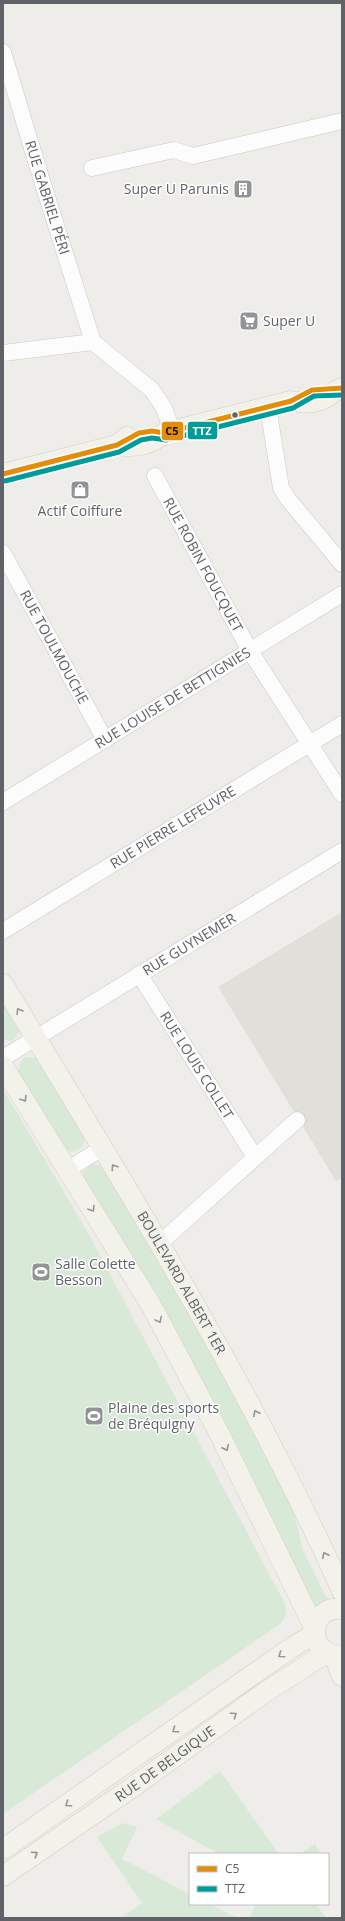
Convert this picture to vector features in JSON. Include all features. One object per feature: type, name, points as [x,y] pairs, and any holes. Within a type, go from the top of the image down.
[{"type":"main road","points":[[3,474],[117,445],[129,448],[157,440],[168,432],[291,401],[306,403],[324,399],[338,389]]},
{"type":"main road","name":"BOULEVARD ALBERT 1ER","points":[[3,984],[160,1244],[254,1409],[340,1579]]},
{"type":"main road","points":[[3,1066],[151,1305],[220,1435],[314,1631],[320,1647],[334,1655],[342,1676]]},
{"type":"main road","points":[[314,1631],[325,1614],[331,1610],[342,1610]]},
{"type":"main road","name":"RUE DE BELGIQUE","points":[[3,1849],[314,1631]]},
{"type":"main road","name":"RUE DE BELGIQUE","points":[[3,1876],[264,1693],[334,1655]]},
{"type":"street","name":"RUE GABRIEL PÉRI","points":[[3,52],[93,342]]},
{"type":"street","points":[[92,168],[174,150],[193,156],[342,121]]},
{"type":"street","points":[[3,353],[93,342],[152,390],[164,408],[168,432]]},
{"type":"street","points":[[268,407],[281,488],[288,499],[342,564]]},
{"type":"street","name":"RUE ROBIN FOUCQUET","points":[[155,476],[250,651],[342,794]]},
{"type":"street","name":"RUE TOULMOUCHE","points":[[3,553],[104,740]]},
{"type":"street","name":"RUE LOUISE DE BETTIGNIES","points":[[3,802],[342,594]]},
{"type":"street","name":"RUE PIERRE LEFEUVRE","points":[[3,931],[342,724]]},
{"type":"street","name":"RUE GUYNEMER","points":[[3,1058],[138,974],[342,851]]},
{"type":"street","name":"RUE LOUIS COLLET","points":[[138,974],[255,1157]]},
{"type":"street","points":[[160,1244],[297,1120]]},
{"type":"street","points":[[67,1170],[102,1148]]},
{"type":"shaded area","points":[[342,912],[342,1178],[336,1181],[218,987]]},
{"type":"green space","points":[[3,998],[14,1014],[18,1026],[17,1036],[12,1041],[3,1039]]},
{"type":"green space","points":[[25,1057],[37,1058],[84,1134],[83,1144],[78,1149],[72,1152],[66,1149],[18,1073],[20,1062]]},
{"type":"green space","name":"Plaine des sports de Bréquigny","points":[[3,1089],[86,1229],[285,1604],[286,1615],[280,1624],[3,1814]]},
{"type":"green space","points":[[92,1164],[99,1165],[104,1170],[195,1322],[293,1508],[303,1550],[330,1605],[321,1619],[83,1178],[83,1172]]},
{"type":"green space","points":[[220,1771],[278,1853],[217,1853],[156,1819]]},
{"type":"green space","points":[[123,1823],[137,1827],[122,1859],[189,1893],[189,1905],[212,1905],[237,1918],[121,1918],[142,1903],[97,1837]]},
{"type":"green space","points":[[315,1844],[320,1853],[302,1853]]},
{"type":"green space","points":[[256,1905],[317,1905],[326,1918],[249,1918]]},
{"type":"transit line","name":"C5","points":[[3,474],[117,445],[139,433],[152,431],[164,433],[291,401],[312,390],[342,388]]},
{"type":"transit line","name":"TTZ","points":[[5,481],[119,452],[141,440],[152,438],[166,440],[293,408],[314,396],[342,395]]},
{"type":"place","name":"Super U Parunis","points":[[243,189]]},
{"type":"place","name":"Super U","points":[[249,321]]},
{"type":"place","name":"Actif Coiffure","points":[[80,490]]},
{"type":"place","name":"Salle Colette Besson","points":[[41,1272]]},
{"type":"place","name":"Plaine des sports de Bréquigny","points":[[94,1416]]}]
